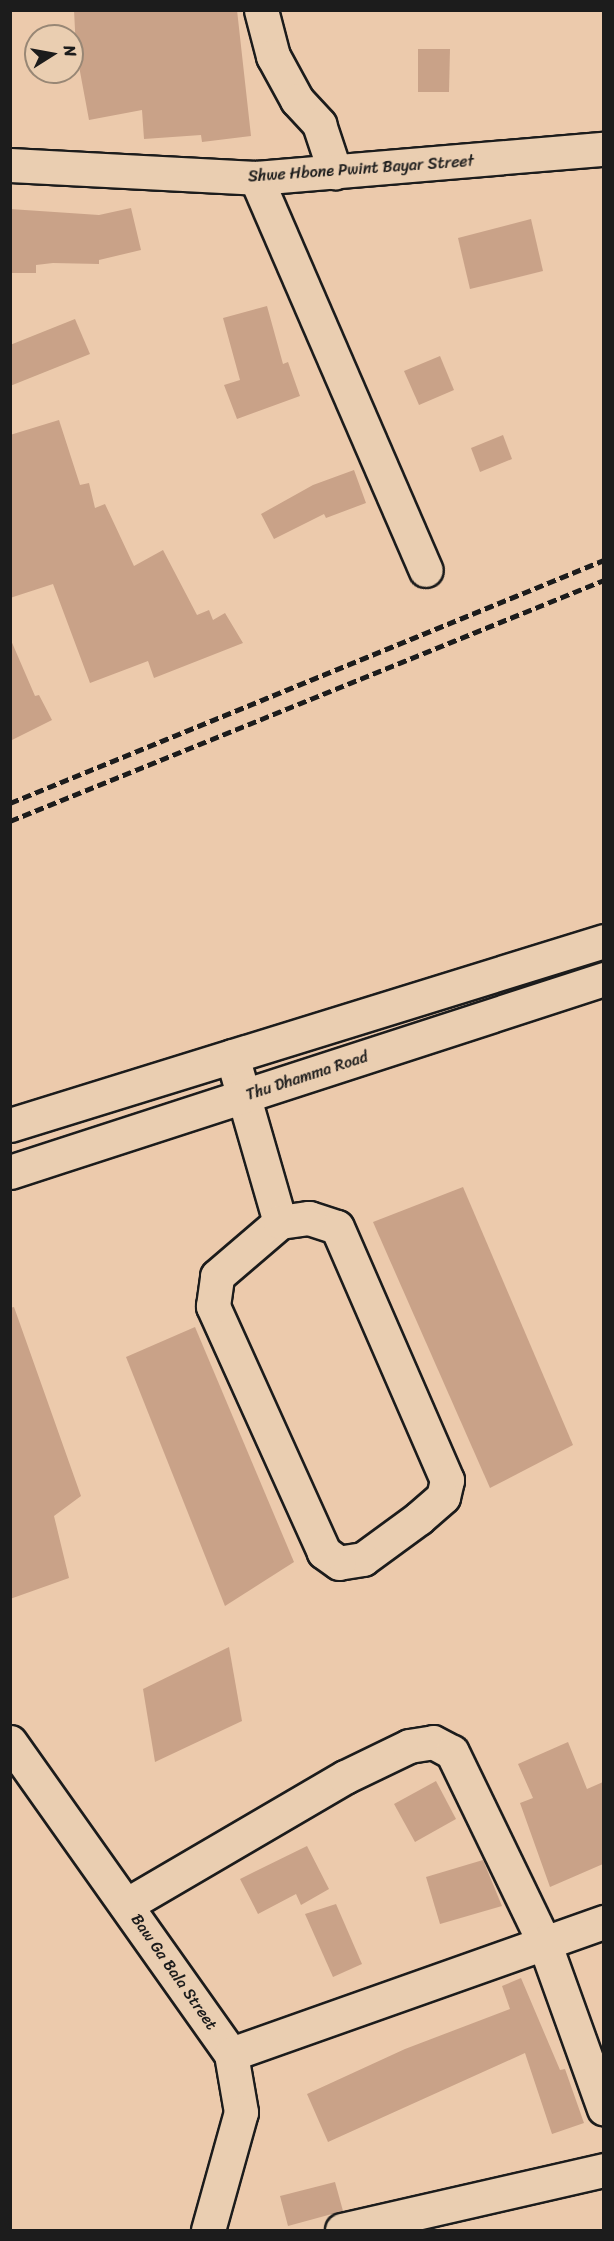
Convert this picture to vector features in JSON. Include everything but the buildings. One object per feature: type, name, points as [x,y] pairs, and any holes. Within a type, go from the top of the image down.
[{"type":"street","points":[[261,10],[273,56],[297,100],[319,124],[335,172]]},
{"type":"street","name":"Shwe Hbone Pwint Bayar Street","points":[[10,165],[256,178],[603,149]]},
{"type":"street","points":[[256,178],[426,570]]},
{"type":"street","points":[[10,1125],[603,941]]},
{"type":"street","name":"Thu Dhamma Road","points":[[10,1172],[603,979]]},
{"type":"street","points":[[232,1056],[280,1222]]},
{"type":"street","points":[[309,1218],[337,1227],[447,1480],[435,1504],[363,1559],[339,1563],[324,1552],[213,1305],[217,1276],[280,1222],[309,1218]]},
{"type":"street","name":"Baw Ga Bala Street","points":[[10,1742],[231,2054],[241,2112],[208,2230]]},
{"type":"street","points":[[126,1905],[345,1777],[409,1746],[433,1742],[452,1752],[544,1942],[603,2109]]},
{"type":"street","points":[[231,2054],[603,1922]]},
{"type":"street","points":[[342,2230],[603,2170]]},
{"type":"railway","points":[[10,803],[604,560]]},
{"type":"railway","points":[[10,821],[604,580]]}]
